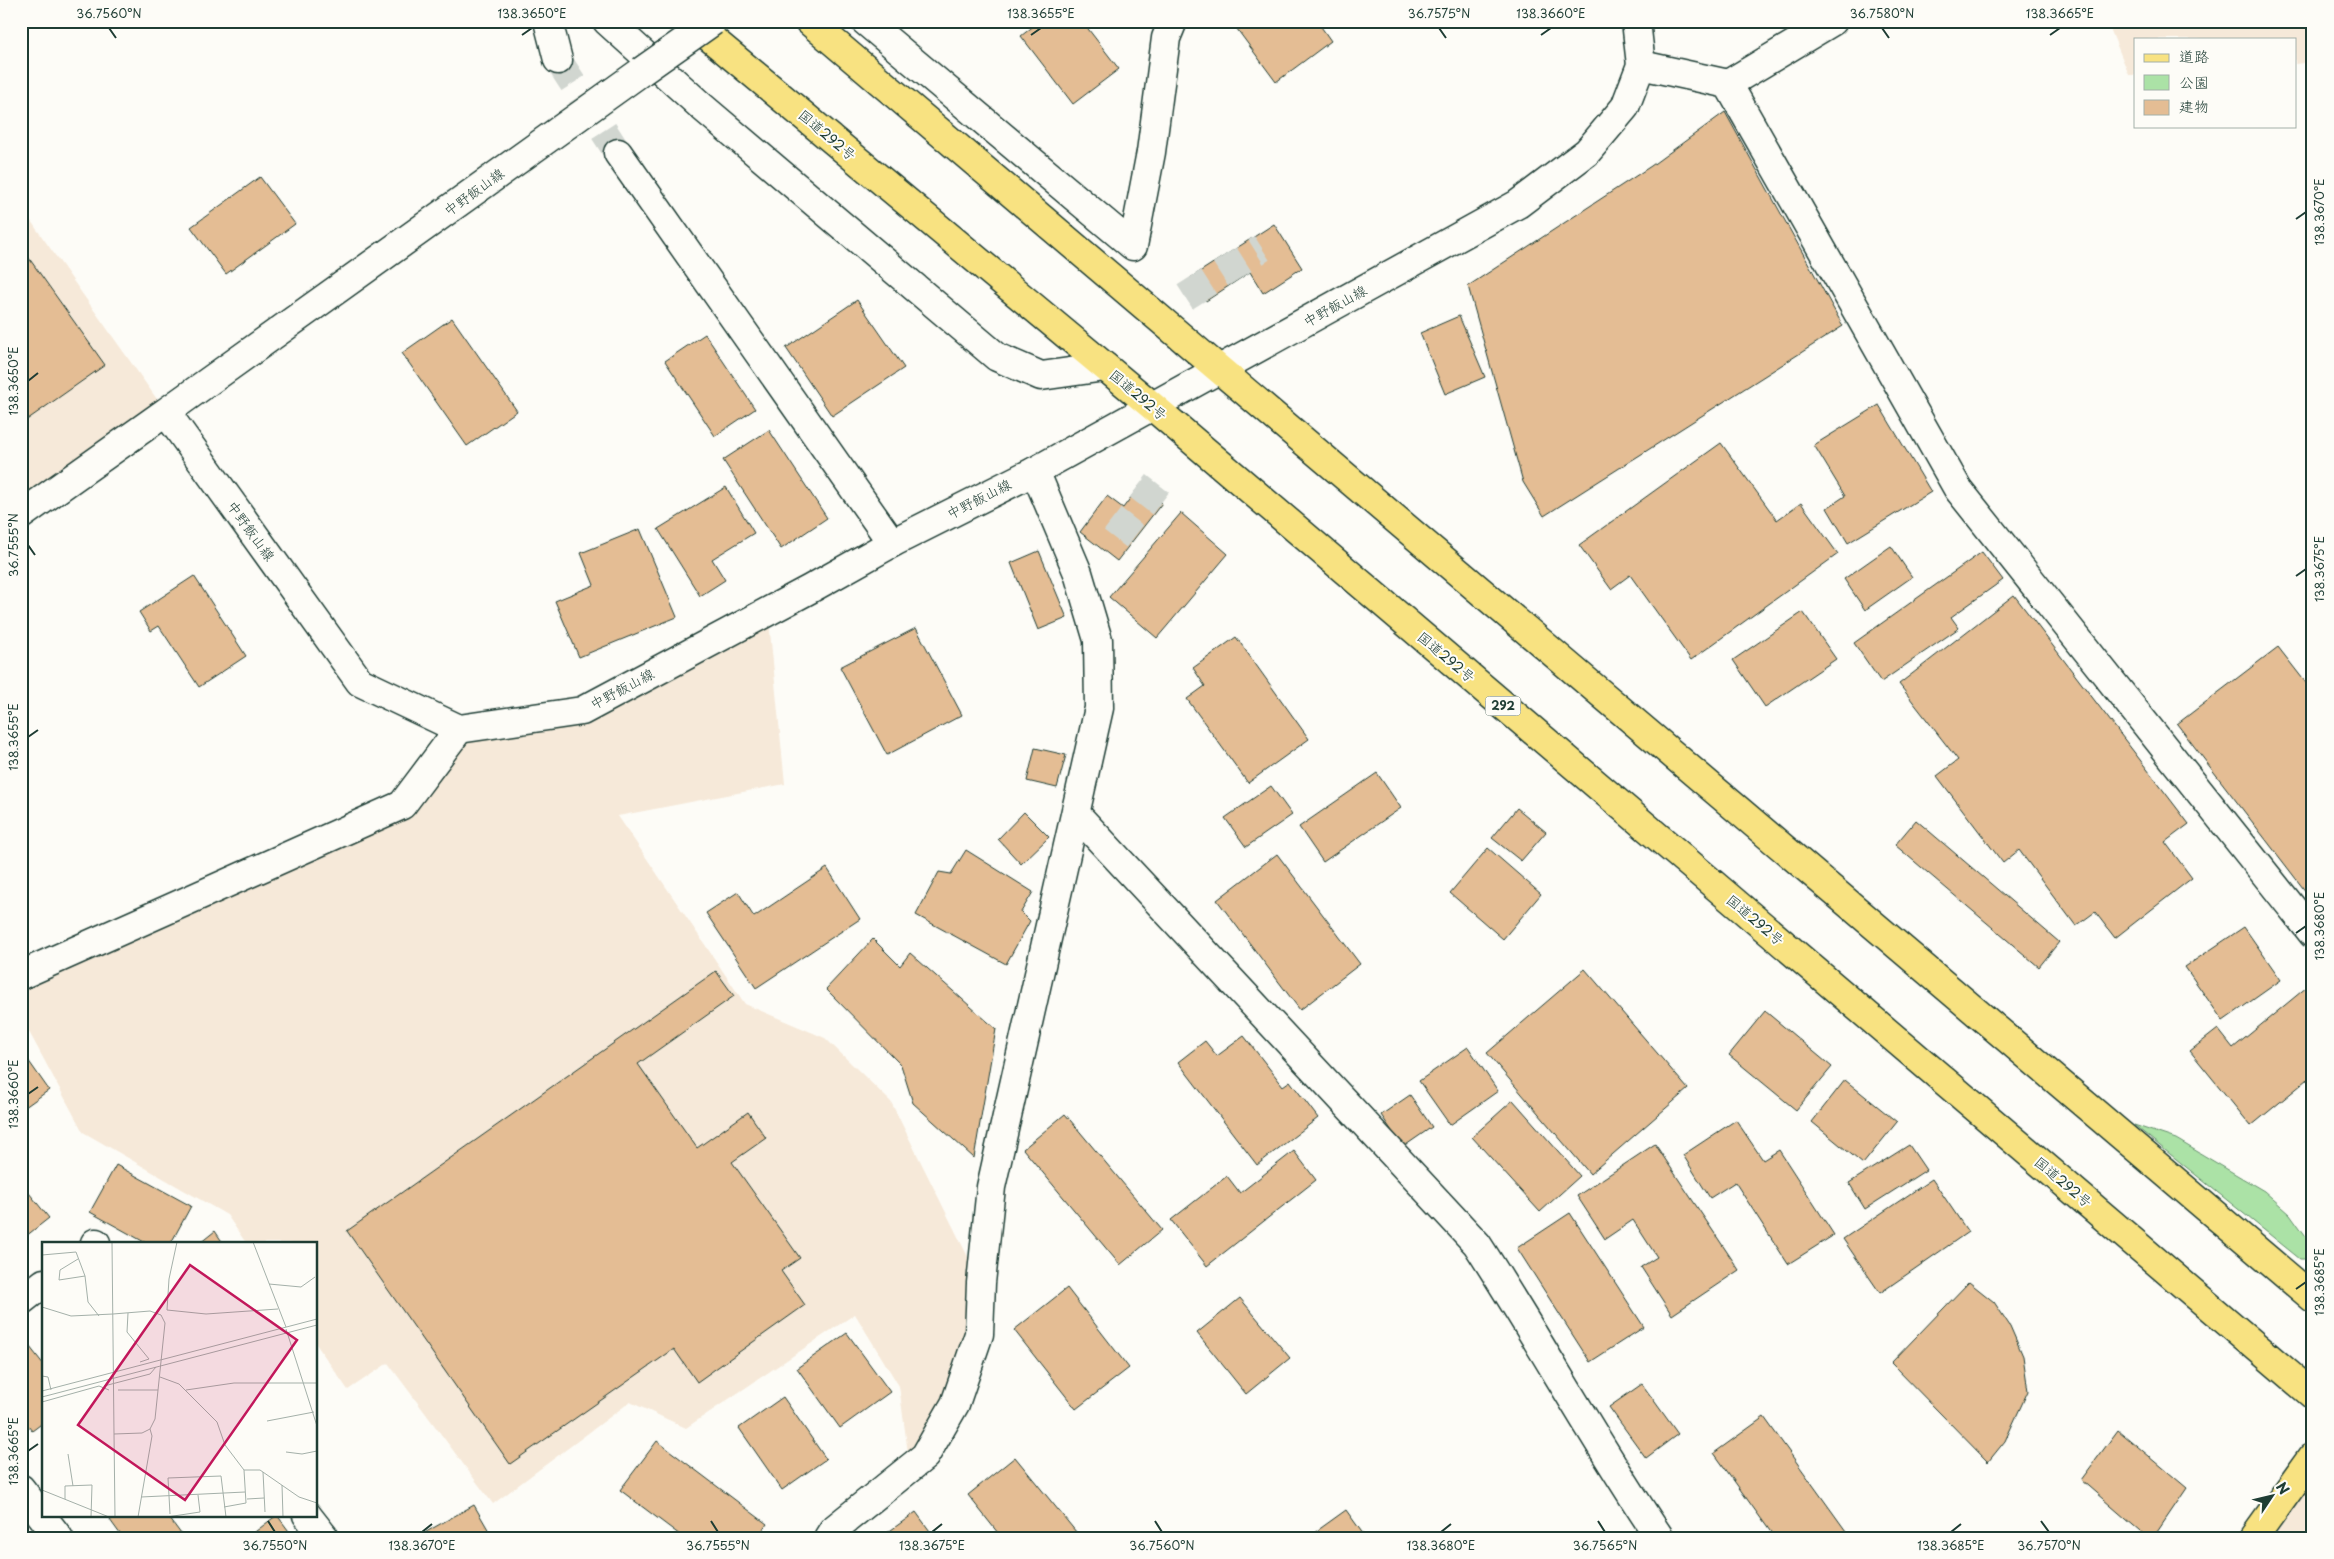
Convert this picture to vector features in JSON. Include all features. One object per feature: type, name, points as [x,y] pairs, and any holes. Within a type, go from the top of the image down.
[{"type":"main road","name":"国道292号","points":[[690,21],[1151,405],[2313,1395]]},
{"type":"main road","points":[[809,21],[1218,371],[2313,1298]]},
{"type":"main road","points":[[2254,1538],[2313,1456]]},
{"type":"street","points":[[548,21],[558,60]]},
{"type":"street","points":[[607,21],[701,106],[996,357],[1041,376],[1105,367]]},
{"type":"street","name":"中野飯山線","points":[[713,21],[166,412],[360,682],[459,729],[582,710],[810,589],[892,543],[1035,471],[1151,405],[1218,371],[1518,204],[1586,152],[1625,107],[1641,65],[1636,21]]},
{"type":"street","points":[[865,21],[1133,246],[1150,152],[1166,38],[1173,21]]},
{"type":"street","points":[[1641,65],[1728,84],[1833,21]]},
{"type":"street","points":[[1728,84],[1958,489],[2313,934]]},
{"type":"street","points":[[618,153],[892,543]]},
{"type":"street","points":[[21,515],[166,412]]},
{"type":"street","points":[[828,1538],[833,1530],[925,1456],[955,1404],[979,1334],[981,1283],[991,1188],[1077,815],[1099,708],[1098,640],[1078,574],[1035,471]]},
{"type":"street","points":[[21,976],[402,805],[459,729]]},
{"type":"street","points":[[1077,815],[1477,1244],[1528,1322],[1628,1490],[1660,1538]]},
{"type":"street","points":[[21,1301],[42,1285]]},
{"type":"street","points":[[21,1489],[59,1538]]},
{"type":"street","points":[[308,1516],[324,1538]]},
{"type":"shaded area","points":[[2107,21],[2313,21],[2313,62],[2296,64],[2296,38],[2134,38],[2134,75],[2129,75]]},
{"type":"shaded area","points":[[21,207],[166,412],[21,515]]},
{"type":"shaded area","points":[[768,611],[785,784],[618,816],[745,1004],[825,1038],[891,1102],[981,1283],[979,1334],[910,1468],[899,1386],[855,1314],[686,1428],[630,1402],[493,1504],[388,1363],[348,1390],[318,1347],[318,1242],[245,1242],[227,1215],[83,1132],[21,1017],[21,975],[402,805],[459,729],[582,711]]},
{"type":"shaded area","points":[[2313,1456],[2313,1538],[2254,1538]]},
{"type":"green space","points":[[2134,1125],[2176,1139],[2264,1191],[2290,1214],[2313,1246],[2313,1259],[2300,1259]]},
{"type":"building","points":[[1040,21],[1082,21],[1119,69],[1073,104],[1021,36]]},
{"type":"building","points":[[1231,21],[1317,21],[1331,41],[1276,82]]},
{"type":"building","points":[[1725,112],[1843,326],[1544,516],[1523,482],[1468,286],[1651,166]]},
{"type":"building","points":[[260,177],[295,224],[226,274],[191,227]]},
{"type":"building","points":[[1274,224],[1302,268],[1263,293],[1250,272],[1206,301],[1190,278]]},
{"type":"building","points":[[21,247],[105,365],[21,424]]},
{"type":"building","points":[[857,300],[904,368],[832,416],[786,348]]},
{"type":"building","points":[[1459,316],[1485,377],[1445,394],[1420,333]]},
{"type":"building","points":[[452,318],[517,411],[467,446],[402,353]]},
{"type":"building","points":[[705,334],[755,409],[715,436],[665,361]]},
{"type":"building","points":[[1879,405],[1931,492],[1848,543],[1827,508],[1845,496],[1814,445]]},
{"type":"building","points":[[769,430],[827,518],[781,549],[723,460]]},
{"type":"building","points":[[1721,443],[1777,520],[1801,503],[1838,554],[1691,660],[1630,575],[1611,589],[1579,545]]},
{"type":"building","points":[[1140,485],[1162,503],[1117,561],[1080,532],[1107,496],[1123,508]]},
{"type":"building","points":[[726,487],[754,533],[712,559],[725,580],[700,596],[658,529]]},
{"type":"building","points":[[1181,513],[1228,554],[1157,638],[1109,597]]},
{"type":"building","points":[[640,529],[677,617],[579,657],[555,601],[594,585],[581,553]]},
{"type":"building","points":[[1891,546],[1912,577],[1865,610],[1844,579]]},
{"type":"building","points":[[1039,551],[1067,618],[1038,630],[1011,563]]},
{"type":"building","points":[[1982,552],[2003,580],[1951,617],[1959,628],[1881,682],[1854,643]]},
{"type":"building","points":[[194,576],[246,656],[199,687],[159,626],[151,631],[139,612]]},
{"type":"building","points":[[2014,595],[2189,824],[2165,842],[2192,878],[2115,938],[2095,912],[2076,926],[2019,850],[2003,863],[1937,776],[1958,760],[1899,684]]},
{"type":"building","points":[[1803,612],[1836,659],[1765,707],[1733,660]]},
{"type":"building","points":[[916,628],[962,715],[887,755],[840,667]]},
{"type":"building","points":[[1236,637],[1309,739],[1248,783],[1187,699],[1205,686],[1193,668]]},
{"type":"building","points":[[2278,647],[2313,692],[2313,901],[2177,724]]},
{"type":"building","points":[[1035,748],[1066,755],[1057,788],[1027,781]]},
{"type":"building","points":[[1377,773],[1401,808],[1323,862],[1299,827]]},
{"type":"building","points":[[1271,786],[1292,815],[1246,847],[1225,818]]},
{"type":"building","points":[[1517,808],[1546,832],[1521,861],[1492,838]]},
{"type":"building","points":[[1024,812],[1049,837],[1021,864],[998,839]]},
{"type":"building","points":[[1916,820],[2059,942],[2039,967],[1895,845]]},
{"type":"building","points":[[1488,848],[1541,894],[1503,939],[1450,893]]},
{"type":"building","points":[[966,850],[1033,892],[1021,912],[1030,921],[1006,964],[916,915],[939,872],[951,874]]},
{"type":"building","points":[[1277,854],[1360,964],[1300,1010],[1217,900]]},
{"type":"building","points":[[827,868],[860,919],[756,988],[706,913],[738,892],[754,917]]},
{"type":"building","points":[[2244,927],[2281,980],[2223,1021],[2185,967]]},
{"type":"building","points":[[873,939],[900,966],[910,953],[996,1029],[974,1158],[913,1103],[901,1065],[826,989]]},
{"type":"building","points":[[1585,969],[1688,1089],[1590,1174],[1487,1053]]},
{"type":"building","points":[[716,971],[734,996],[638,1064],[697,1148],[748,1112],[766,1138],[732,1162],[800,1258],[781,1271],[805,1305],[697,1382],[674,1349],[510,1464],[347,1231]]},
{"type":"building","points":[[2313,982],[2313,1075],[2251,1126],[2190,1051],[2218,1029],[2233,1048]]},
{"type":"building","points":[[1765,1011],[1832,1067],[1796,1110],[1729,1055]]},
{"type":"building","points":[[1244,1036],[1283,1086],[1290,1081],[1318,1118],[1257,1165],[1178,1062],[1205,1041],[1217,1056]]},
{"type":"building","points":[[1468,1047],[1498,1091],[1450,1125],[1419,1081]]},
{"type":"building","points":[[21,1050],[49,1090],[21,1110]]},
{"type":"building","points":[[1845,1080],[1897,1122],[1863,1164],[1812,1122]]},
{"type":"building","points":[[1410,1095],[1432,1127],[1403,1147],[1381,1115]]},
{"type":"building","points":[[1513,1100],[1580,1176],[1540,1212],[1472,1137]]},
{"type":"building","points":[[1065,1114],[1162,1230],[1120,1265],[1023,1149]]},
{"type":"building","points":[[1736,1120],[1763,1160],[1779,1150],[1834,1235],[1788,1264],[1735,1182],[1710,1198],[1683,1155]]},
{"type":"building","points":[[1655,1144],[1739,1270],[1672,1315],[1641,1267],[1657,1257],[1633,1220],[1605,1239],[1577,1196]]},
{"type":"building","points":[[1909,1145],[1926,1170],[1865,1209],[1849,1183]]},
{"type":"building","points":[[1294,1151],[1316,1180],[1207,1266],[1171,1220],[1227,1176],[1240,1193]]},
{"type":"building","points":[[116,1165],[191,1206],[172,1242],[144,1242],[90,1212]]},
{"type":"building","points":[[1932,1179],[1968,1232],[1880,1293],[1843,1239]]},
{"type":"building","points":[[21,1183],[49,1218],[21,1240]]},
{"type":"building","points":[[1570,1213],[1644,1327],[1590,1362],[1517,1248]]},
{"type":"building","points":[[215,1231],[222,1242],[201,1242]]},
{"type":"building","points":[[1969,1282],[1994,1302],[2010,1326],[2023,1356],[2028,1391],[2005,1441],[1988,1462],[1891,1363]]},
{"type":"building","points":[[1067,1288],[1129,1368],[1076,1409],[1014,1330]]},
{"type":"building","points":[[1240,1298],[1290,1358],[1246,1394],[1197,1333]]},
{"type":"building","points":[[847,1333],[890,1392],[840,1428],[797,1368]]},
{"type":"building","points":[[26,1342],[42,1362],[42,1424],[32,1431],[21,1417],[21,1346]]},
{"type":"building","points":[[1642,1384],[1678,1434],[1646,1458],[1609,1407]]},
{"type":"building","points":[[783,1397],[826,1459],[782,1490],[739,1428]]},
{"type":"building","points":[[1764,1417],[1851,1538],[1775,1538],[1714,1453]]},
{"type":"building","points":[[2118,1430],[2187,1488],[2153,1538],[2148,1538],[2081,1480]]},
{"type":"building","points":[[657,1441],[767,1524],[757,1538],[684,1538],[620,1490]]},
{"type":"building","points":[[1015,1457],[1081,1538],[1002,1538],[968,1495]]},
{"type":"building","points":[[474,1505],[493,1538],[429,1538],[426,1532]]},
{"type":"building","points":[[1346,1510],[1366,1538],[1307,1538]]},
{"type":"building","points":[[916,1512],[935,1538],[880,1538]]},
{"type":"building","points":[[116,1516],[168,1516],[184,1538],[123,1538],[110,1520]]},
{"type":"building","points":[[278,1516],[294,1538],[247,1538]]},
{"type":"tunnel","points":[[558,60],[618,153]]},
{"type":"tunnel","points":[[1185,297],[1262,248]]},
{"type":"tunnel","points":[[1115,539],[1160,481]]}]
